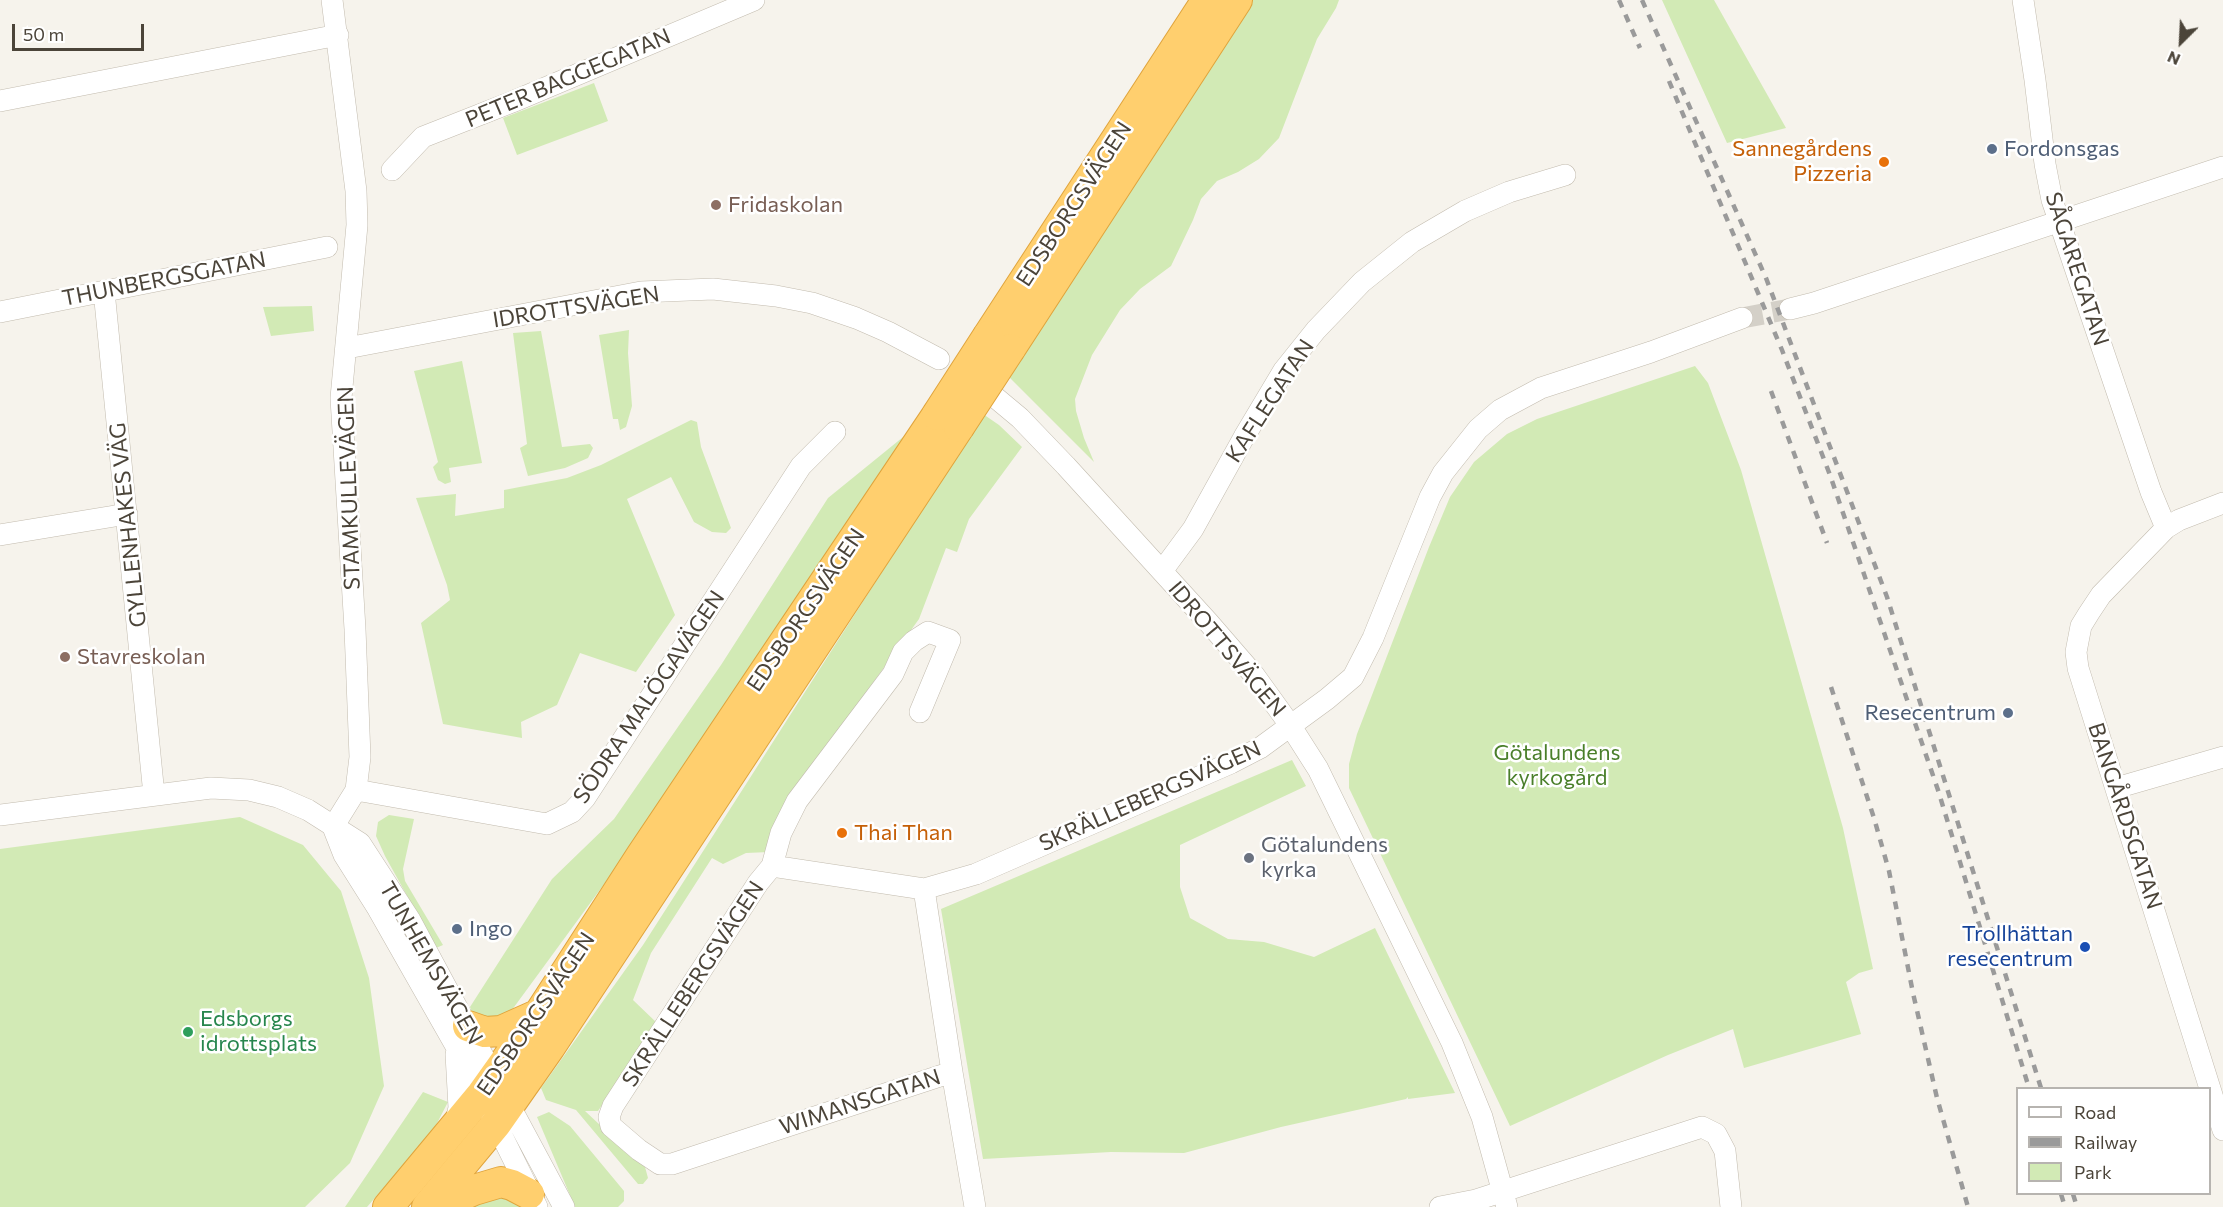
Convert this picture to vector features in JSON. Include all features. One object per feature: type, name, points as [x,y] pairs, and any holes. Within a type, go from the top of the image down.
[{"type":"highway","name":"EDSBORGSVÄGEN","points":[[427,1207],[503,1114],[557,1037],[999,342],[1206,0]]},
{"type":"highway","name":"EDSBORGSVÄGEN","points":[[999,342],[1236,0]]},
{"type":"highway","name":"EDSBORGSVÄGEN","points":[[388,1207],[489,1085],[539,1014],[641,856],[948,421]]},
{"type":"highway","points":[[461,1034],[501,1032],[539,1014]]},
{"type":"highway","points":[[436,1207],[474,1190],[501,1182],[513,1185],[533,1200]]},
{"type":"street","name":"STAMKULLEVÄGEN","points":[[332,0],[356,191],[357,225],[341,398],[360,757],[356,790],[333,826]]},
{"type":"street","name":"PETER BAGGEGATAN","points":[[392,170],[423,137],[754,0]]},
{"type":"street","name":"SÅGAREGATAN","points":[[2023,0],[2052,200],[2151,492],[2166,528]]},
{"type":"street","points":[[0,101],[338,35]]},
{"type":"street","points":[[1790,309],[2223,167]]},
{"type":"street","name":"KAFLEGATAN","points":[[1162,571],[1193,529],[1248,429],[1284,370],[1331,313],[1362,282],[1398,253],[1464,211],[1509,192],[1565,175]]},
{"type":"street","name":"THUNBERGSGATAN","points":[[0,312],[327,247]]},
{"type":"street","name":"IDROTTSVÄGEN","points":[[347,348],[641,292],[713,289],[776,296],[812,303],[888,332],[939,359]]},
{"type":"street","name":"GYLLENHAKES VÄG","points":[[104,291],[154,795]]},
{"type":"street","name":"SKRÄLLEBERGSVÄGEN","points":[[609,1117],[613,1106],[758,883],[772,866],[924,889],[976,874],[1231,764],[1260,748],[1353,677],[1373,638],[1430,497],[1443,473],[1478,429],[1500,410],[1541,388],[1651,352],[1742,318]]},
{"type":"street","name":"IDROTTSVÄGEN","points":[[996,398],[1020,418],[1162,571],[1254,675],[1318,769],[1452,1043],[1482,1118],[1504,1199]]},
{"type":"street","name":"SÖDRA MALÖGAVÄGEN","points":[[356,790],[547,824],[572,812],[585,798],[801,466],[835,432]]},
{"type":"street","name":"BANGÅRDSGATAN","points":[[2223,504],[2179,520],[2166,528],[2101,595],[2081,626],[2076,652],[2078,668],[2116,788],[2215,1073],[2223,1130]]},
{"type":"street","points":[[0,535],[127,514]]},
{"type":"street","points":[[772,866],[781,833],[797,801],[893,674],[903,652],[928,632],[950,640],[920,712]]},
{"type":"street","points":[[2116,788],[2223,757]]},
{"type":"street","name":"TUNHEMSVÄGEN","points":[[0,814],[211,788],[249,790],[278,797],[308,810],[360,843],[410,920],[461,1034],[503,1114],[533,1200]]},
{"type":"street","name":"WIMANSGATAN","points":[[609,1117],[611,1126],[639,1150],[660,1164],[672,1164],[952,1072],[924,889]]},
{"type":"street","points":[[453,1130],[459,1108],[461,1034]]},
{"type":"street","points":[[952,1072],[975,1207]]},
{"type":"street","name":"TUNHEMSVÄGEN","points":[[503,1114],[564,1207]]},
{"type":"street","points":[[1440,1207],[1476,1200],[1504,1199],[1702,1127],[1716,1134],[1725,1152],[1731,1207]]},
{"type":"green space","points":[[1249,0],[1339,0],[1317,39],[1279,138],[1259,159],[1217,181],[1201,199],[1171,266],[1140,289],[1120,310],[1092,355],[1075,399],[1084,438],[1094,462],[1007,375]]},
{"type":"green space","points":[[1662,0],[1714,0],[1786,128],[1727,143]]},
{"type":"green space","points":[[594,83],[608,121],[517,155],[503,118]]},
{"type":"green space","points":[[312,306],[314,331],[271,336],[263,307]]},
{"type":"green space","points":[[629,330],[628,353],[632,406],[626,427],[620,430],[618,419],[613,419],[599,335]]},
{"type":"green space","points":[[541,331],[562,447],[590,444],[593,448],[588,458],[565,468],[528,476],[520,448],[527,444],[513,333]]},
{"type":"green space","points":[[462,361],[482,463],[449,468],[451,482],[445,484],[438,480],[433,467],[438,462],[414,371]]},
{"type":"green space","name":"Götalundens kyrkogård","points":[[1695,366],[1708,383],[1741,470],[1843,828],[1873,969],[1859,973],[1846,982],[1861,1034],[1744,1068],[1733,1029],[1668,1055],[1510,1126],[1349,788],[1349,764],[1357,734],[1429,547],[1450,497],[1474,462],[1507,434],[1537,419]]},
{"type":"green space","points":[[983,414],[999,425],[1022,447],[969,519],[957,552],[946,548],[919,619],[802,781],[769,852],[746,853],[723,864],[712,858],[651,953],[633,1000],[657,1023],[598,1111],[585,1111],[645,1167],[648,1178],[643,1184],[638,1184],[576,1110],[546,1100],[541,1088],[643,945]]},
{"type":"green space","points":[[691,420],[697,422],[701,447],[731,528],[726,533],[712,532],[694,522],[671,477],[627,499],[675,615],[636,672],[580,653],[557,705],[521,722],[522,738],[443,724],[421,623],[450,600],[447,585],[416,498],[456,494],[455,516],[504,508],[504,490],[567,478],[601,465]]},
{"type":"green space","points":[[908,433],[632,846],[509,1014],[498,1019],[473,1015],[470,1007],[552,879],[614,819],[721,665],[828,498]]},
{"type":"green space","points":[[1292,760],[1306,786],[1180,845],[1180,887],[1190,918],[1228,939],[1264,942],[1314,957],[1375,928],[1455,1093],[1408,1099],[1408,1097],[1184,1153],[1111,1152],[983,1159],[941,909]]},
{"type":"green space","points":[[389,815],[414,819],[403,869],[405,881],[443,945],[436,948],[376,836],[378,822]]},
{"type":"green space","name":"Edsborgs idrottsplats","points":[[240,817],[303,845],[341,891],[369,978],[384,1086],[350,1163],[305,1207],[0,1207],[0,849]]},
{"type":"green space","points":[[423,1092],[448,1102],[433,1131],[367,1207],[345,1207]]},
{"type":"green space","points":[[549,1112],[570,1126],[624,1191],[624,1201],[618,1207],[575,1207],[537,1117]]},
{"type":"green space","points":[[505,1196],[524,1207],[468,1207]]},
{"type":"tunnel","points":[[1742,318],[1790,309]]},
{"type":"railway","points":[[1619,0],[1640,48]]},
{"type":"railway","points":[[1642,0],[1766,278],[1887,597],[2041,1087]]},
{"type":"railway","points":[[1669,81],[1782,350],[1830,475],[1938,790],[2029,1087]]},
{"type":"railway","points":[[1771,391],[1827,543]]},
{"type":"railway","points":[[1831,687],[1889,871],[1937,1098],[1968,1207]]},
{"type":"railway","points":[[2061,1195],[2065,1207]]},
{"type":"railway","points":[[2073,1195],[2077,1207]]},
{"type":"place","name":"Fordonsgas","points":[[1992,149]]},
{"type":"place","name":"Sannegårdens Pizzeria","points":[[1884,162]]},
{"type":"place","name":"Fridaskolan","points":[[716,205]]},
{"type":"place","name":"Stavreskolan","points":[[65,657]]},
{"type":"place","name":"Resecentrum","points":[[2008,713]]},
{"type":"place","name":"Thai Than","points":[[842,833]]},
{"type":"place","name":"Götalundens kyrka","points":[[1249,858]]},
{"type":"place","name":"Ingo","points":[[457,929]]},
{"type":"place","name":"Trollhättan resecentrum","points":[[2085,947]]},
{"type":"place","name":"Edsborgs idrottsplats","points":[[188,1032]]}]
